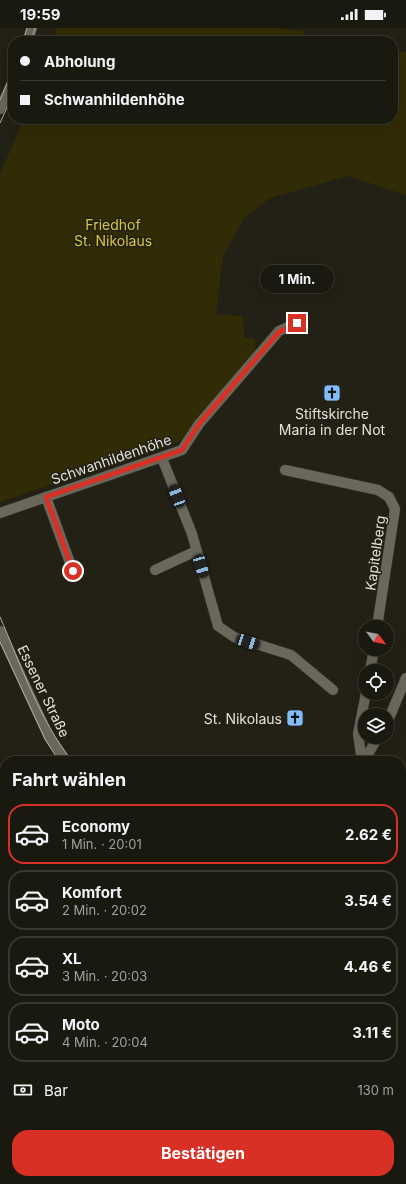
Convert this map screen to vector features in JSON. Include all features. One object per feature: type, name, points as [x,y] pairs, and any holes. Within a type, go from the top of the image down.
[{"type":"street","points":[[0,109],[8,92]]},
{"type":"street","name":"Schwanhildenhöhe","points":[[0,513],[182,450],[199,424],[279,332],[297,323]]},
{"type":"street","points":[[162,458],[196,551],[218,626],[234,637],[291,655],[333,690]]},
{"type":"street","name":"Kapitelberg","points":[[285,470],[378,490],[389,497],[395,510],[378,620]]},
{"type":"street","points":[[46,497],[73,571]]},
{"type":"street","points":[[155,570],[196,551]]},
{"type":"street","name":"Essener Straße","points":[[0,631],[50,737],[63,756]]},
{"type":"street","points":[[394,708],[406,678]]},
{"type":"street","points":[[362,756],[358,734],[365,700]]},
{"type":"street","points":[[366,756],[374,744]]},
{"type":"green space","points":[[57,28],[277,28],[304,31],[304,36],[55,36]]},
{"type":"green space","name":"Friedhof St. Nikolaus","points":[[398,51],[406,52],[406,195],[348,176],[270,198],[244,218],[223,256],[216,314],[243,316],[244,338],[255,339],[256,351],[218,394],[181,441],[0,502],[0,174],[22,124],[398,124]]},
{"type":"tram line","points":[[25,36],[27,28]]},
{"type":"tram line","points":[[33,36],[35,28]]},
{"type":"tram line","points":[[0,100],[8,81]]},
{"type":"tram line","points":[[0,123],[8,105]]},
{"type":"tram line","points":[[0,617],[40,710],[60,745],[68,756]]},
{"type":"tram line","points":[[0,642],[45,739],[56,756]]},
{"type":"place","name":"Stiftskirche Maria in der Not","points":[[332,393]]},
{"type":"place","name":"St. Nikolaus","points":[[295,718]]},
{"type":"route","points":[[73,571],[46,497],[182,450],[199,424],[279,332],[297,323]]}]
